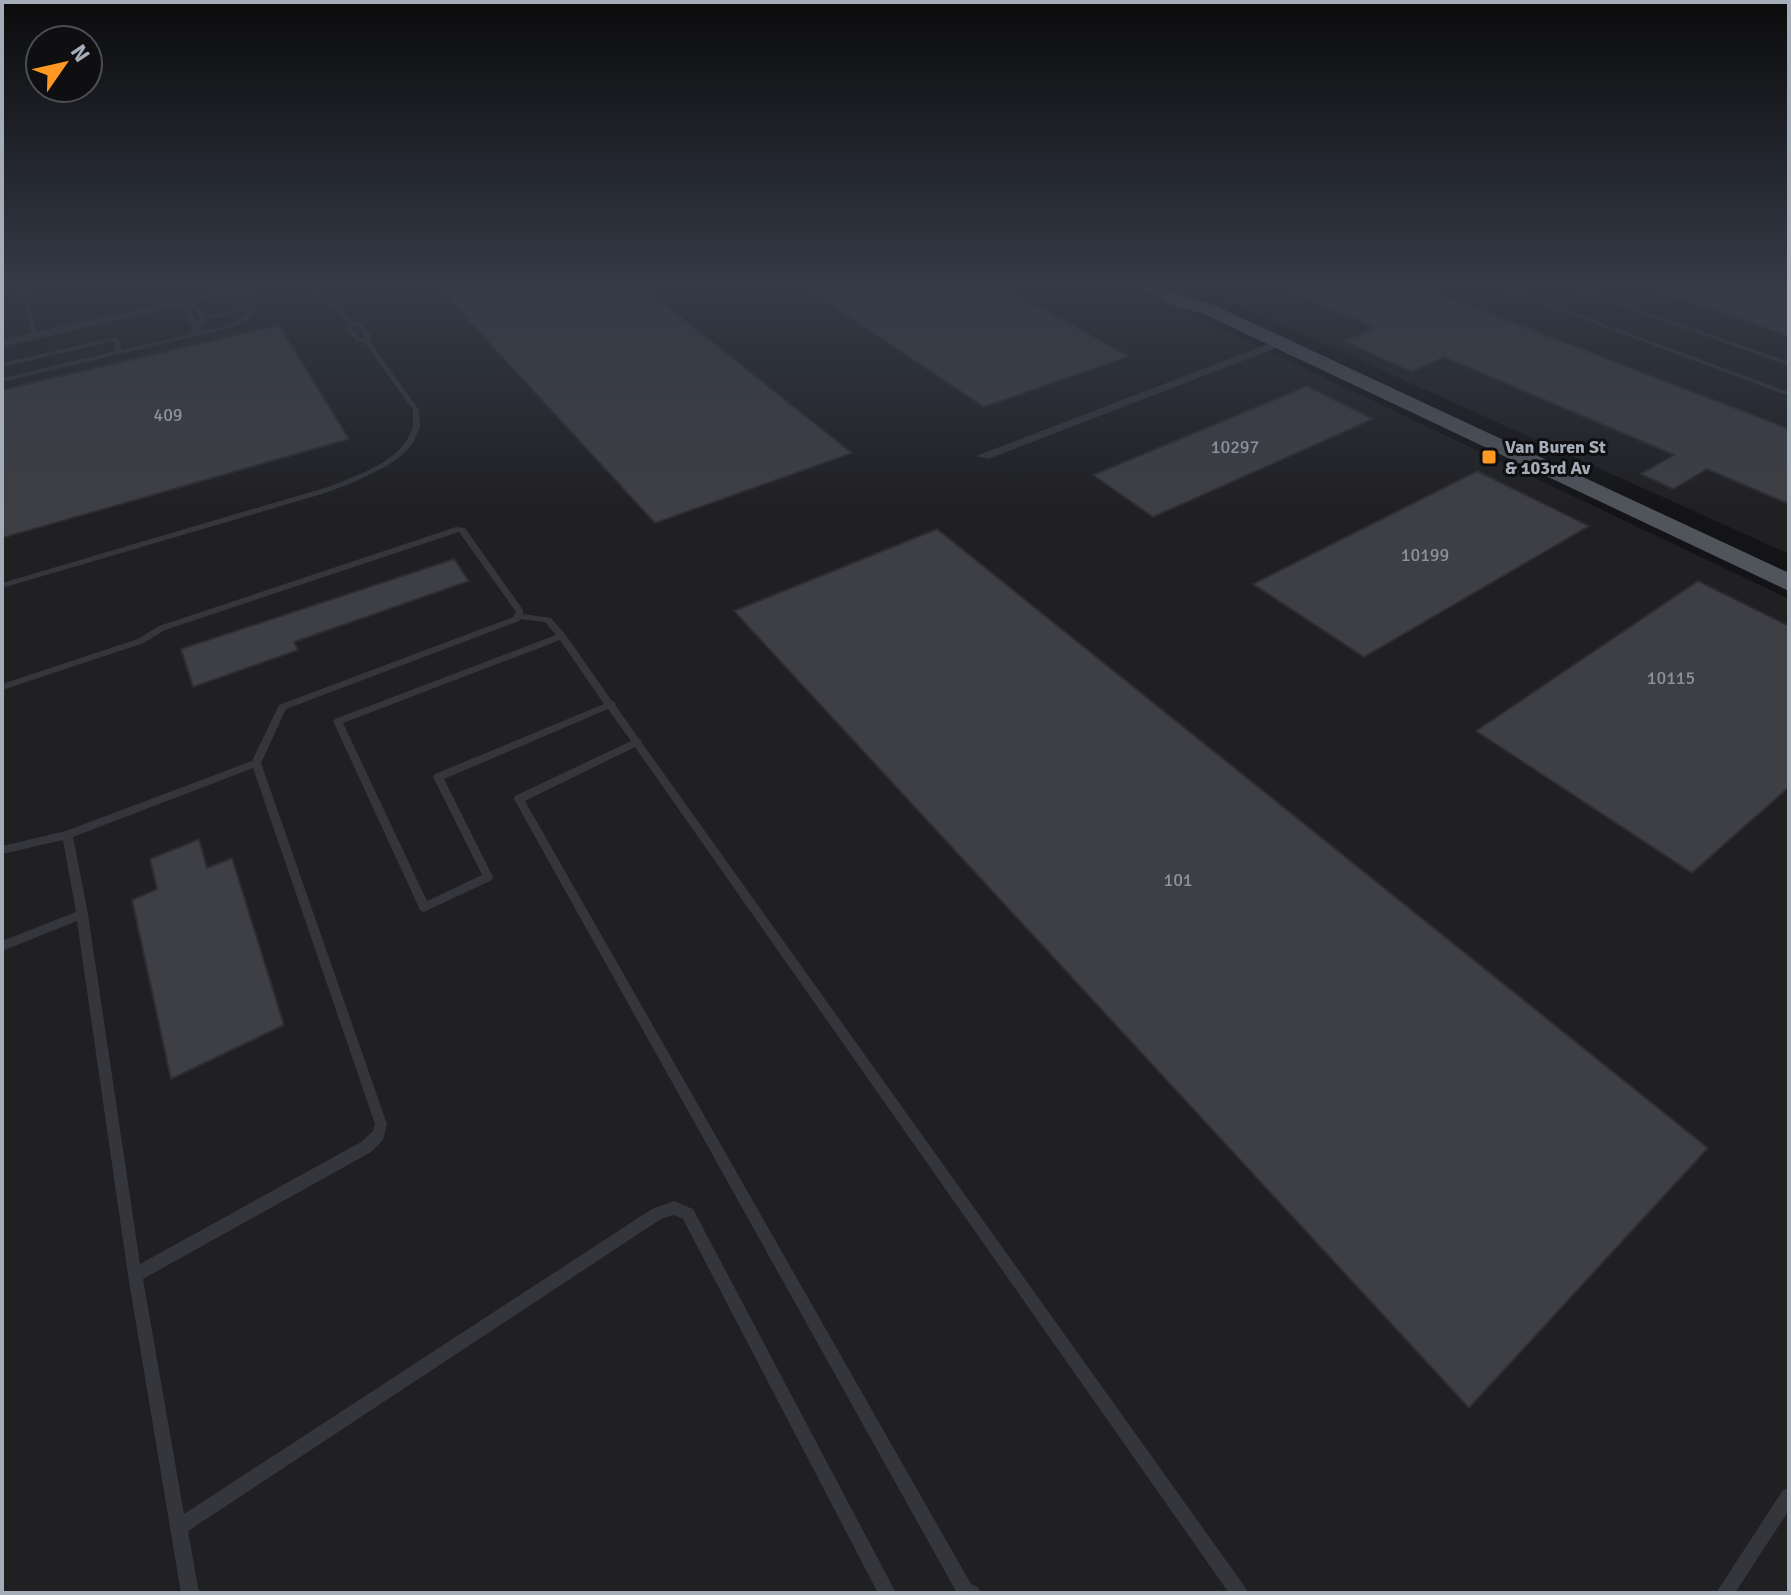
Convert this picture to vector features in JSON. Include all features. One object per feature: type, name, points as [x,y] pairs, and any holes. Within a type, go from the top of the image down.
[{"type":"main road","points":[[1315,360],[1789,583]]},
{"type":"street","points":[[983,456],[1236,360]]},
{"type":"lane","points":[[2,365],[22,360]]},
{"type":"lane","points":[[2,380],[88,360]]},
{"type":"lane","points":[[2,586],[319,492],[363,477],[391,461],[409,443],[419,419],[416,410],[380,360]]},
{"type":"lane","points":[[1698,360],[1789,394]]},
{"type":"lane","points":[[2,687],[141,641],[162,628],[459,529],[518,608],[520,616]]},
{"type":"lane","points":[[135,1275],[366,1147],[378,1135],[381,1124],[256,763],[282,707],[520,616],[548,620],[612,704],[1239,1593]]},
{"type":"lane","points":[[562,636],[338,721],[424,907],[488,877],[438,777],[612,704]]},
{"type":"lane","points":[[638,742],[519,799],[965,1590],[972,1593]]},
{"type":"lane","points":[[2,850],[67,835],[256,763]]},
{"type":"lane","points":[[67,835],[82,914],[135,1275],[190,1593]]},
{"type":"lane","points":[[2,946],[82,914]]},
{"type":"lane","points":[[179,1527],[644,1223],[674,1208],[688,1214],[887,1593]]},
{"type":"lane","points":[[1725,1593],[1789,1496]]},
{"type":"shaded area","points":[[2,360],[1288,360],[1789,599],[1789,1593],[2,1593]]},
{"type":"shaded area","points":[[1360,360],[1789,360],[1789,554]]},
{"type":"building","points":[[128,360],[301,360],[349,439],[2,538],[2,390]]},
{"type":"building","points":[[505,360],[736,360],[852,453],[655,523]]},
{"type":"building","points":[[914,360],[1116,360],[984,407]]},
{"type":"building","points":[[1386,360],[1437,360],[1412,372]]},
{"type":"building","points":[[1452,360],[1612,360],[1789,429],[1789,504],[1707,469],[1673,489],[1641,474],[1674,455]]},
{"type":"building","points":[[1307,386],[1373,419],[1153,517],[1093,475]]},
{"type":"building","points":[[1477,471],[1589,526],[1364,657],[1253,584]]},
{"type":"building","points":[[937,529],[1708,1148],[1469,1408],[734,611]]},
{"type":"building","points":[[454,559],[469,581],[294,642],[298,650],[193,687],[181,649]]},
{"type":"building","points":[[1698,581],[1789,626],[1789,787],[1692,873],[1476,731]]},
{"type":"building","points":[[199,839],[207,868],[232,858],[284,1025],[171,1079],[132,900],[157,889],[150,859]]},
{"type":"place","name":"Van Buren St & 103rd Av","points":[[1489,457]]}]
